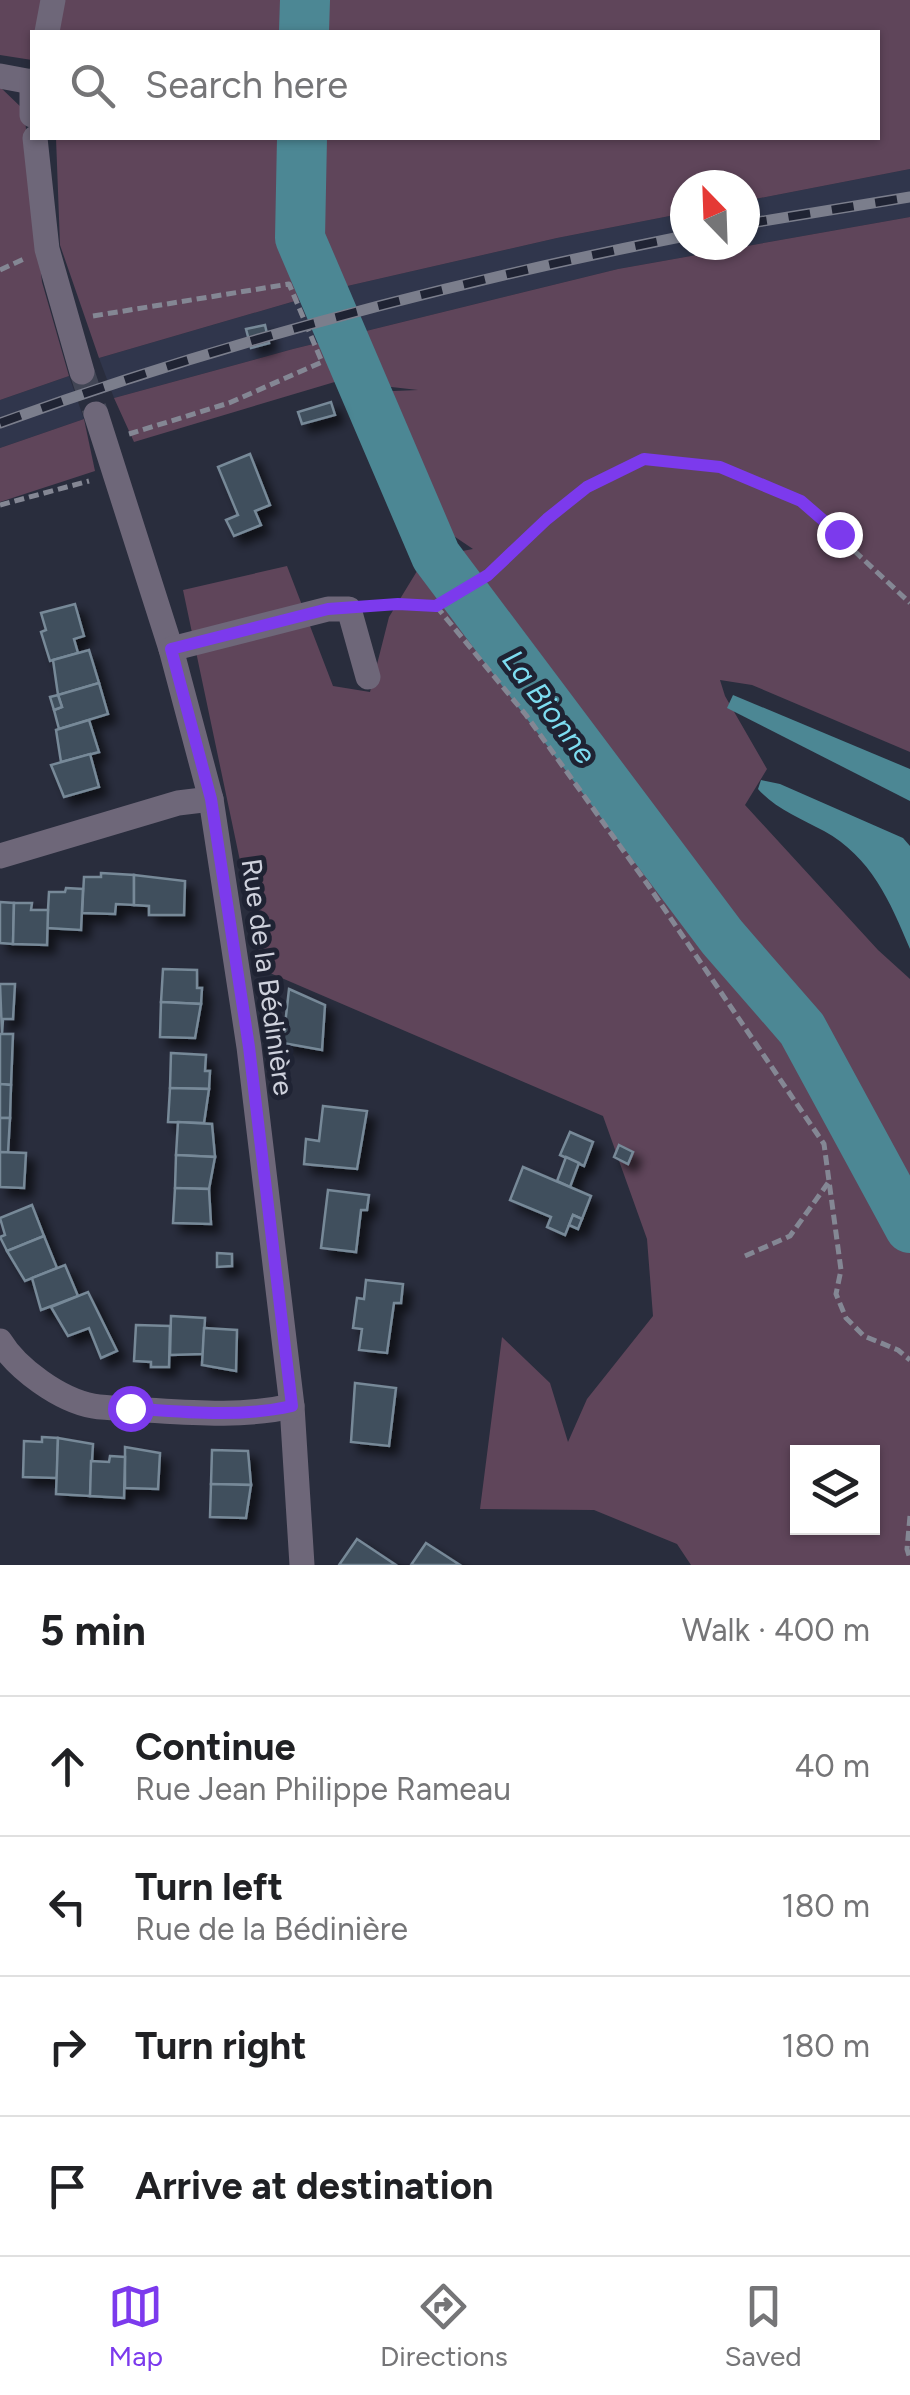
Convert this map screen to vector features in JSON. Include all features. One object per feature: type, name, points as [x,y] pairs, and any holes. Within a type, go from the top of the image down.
[{"type":"street","points":[[47,30],[53,0]]},
{"type":"street","points":[[0,76],[30,82]]},
{"type":"street","points":[[35,140],[47,249],[82,372]]},
{"type":"street","name":"Rue de la Bédinière","points":[[96,414],[171,649],[211,799],[249,1047],[292,1406],[302,1565]]},
{"type":"street","points":[[171,649],[328,609],[349,609],[368,678]]},
{"type":"street","points":[[0,856],[178,803],[211,799]]},
{"type":"street","points":[[0,1341],[26,1369],[53,1389],[90,1406],[200,1414],[263,1413],[292,1406]]},
{"type":"path","points":[[65,321],[290,284],[322,362],[229,403],[105,442]]},
{"type":"path","points":[[349,609],[398,604],[436,606],[448,600],[488,575],[587,487],[644,459],[720,467],[801,501],[910,603]]},
{"type":"path","points":[[0,506],[116,474]]},
{"type":"path","points":[[436,606],[526,715],[824,1144],[841,1270],[836,1294],[846,1318],[864,1336],[898,1350],[910,1360]]},
{"type":"path","points":[[745,1256],[790,1236],[830,1180]]},
{"type":"path","points":[[910,1516],[906,1549],[910,1559]]},
{"type":"shaded area","points":[[0,0],[910,0],[910,169],[760,198],[760,170],[670,170],[670,216],[343,287],[99,358],[60,245],[56,140],[880,140],[880,30],[30,30],[30,60],[0,55]]},
{"type":"shaded area","points":[[0,87],[24,110],[42,282],[69,376],[0,400]]},
{"type":"shaded area","points":[[910,169],[910,217],[760,244],[760,198]]},
{"type":"shaded area","points":[[670,216],[670,260],[293,349],[114,398],[99,358],[343,287]]},
{"type":"shaded area","points":[[910,217],[910,752],[752,685],[720,680],[725,696],[767,769],[745,805],[878,950],[910,979],[910,1565],[691,1565],[677,1544],[594,1510],[480,1509],[502,1337],[550,1383],[568,1442],[587,1399],[653,1316],[647,1239],[603,1116],[263,970],[183,590],[287,566],[333,686],[370,692],[389,617],[425,558],[473,549],[427,518],[370,392],[418,390],[338,381],[134,442],[114,398],[293,349],[618,269],[670,260],[760,260],[760,244]]},
{"type":"shaded area","points":[[69,376],[84,419],[0,448],[0,400]]},
{"type":"shaded area","points":[[84,419],[95,471],[0,502],[0,448]]},
{"type":"shaded area","points":[[733,695],[910,769],[910,801],[727,708]]},
{"type":"shaded area","points":[[761,780],[780,784],[903,838],[910,846],[910,949],[867,867],[840,842],[765,796],[758,789]]},
{"type":"building","points":[[265,325],[269,343],[251,348],[246,329]]},
{"type":"building","points":[[331,402],[335,415],[302,424],[298,412]]},
{"type":"building","points":[[250,454],[270,505],[255,511],[261,525],[234,536],[226,520],[238,515],[218,467]]},
{"type":"building","points":[[75,604],[84,636],[74,639],[78,653],[50,661],[41,632],[46,630],[41,613]]},
{"type":"building","points":[[89,650],[99,683],[58,695],[53,660]]},
{"type":"building","points":[[99,683],[108,714],[59,729],[54,710],[62,707],[58,695]]},
{"type":"building","points":[[58,695],[62,707],[54,710],[50,697]]},
{"type":"building","points":[[89,720],[99,752],[61,762],[56,730]]},
{"type":"building","points":[[90,754],[99,787],[64,797],[51,765]]},
{"type":"building","points":[[101,873],[134,875],[134,905],[116,904],[115,914],[82,913],[84,877],[101,877]]},
{"type":"building","points":[[134,875],[185,881],[184,915],[149,915],[149,906],[134,905]]},
{"type":"building","points":[[66,888],[83,889],[81,930],[47,928],[49,892],[65,892]]},
{"type":"building","points":[[0,902],[14,903],[13,944],[0,943]]},
{"type":"building","points":[[14,903],[32,903],[31,910],[48,910],[47,945],[13,944]]},
{"type":"building","points":[[163,969],[197,970],[201,1004],[161,1002]]},
{"type":"building","points":[[0,984],[15,984],[13,1019],[3,1019],[2,1034]]},
{"type":"building","points":[[289,989],[325,1005],[322,1050],[283,1043]]},
{"type":"building","points":[[161,1002],[201,1004],[195,1038],[160,1037]]},
{"type":"building","points":[[0,1034],[13,1034],[11,1085],[0,1084]]},
{"type":"building","points":[[171,1053],[206,1055],[209,1089],[170,1088]]},
{"type":"building","points":[[0,1084],[11,1085],[10,1118],[0,1118]]},
{"type":"building","points":[[170,1088],[209,1089],[204,1123],[168,1122]]},
{"type":"building","points":[[323,1106],[367,1111],[357,1169],[304,1164],[306,1139],[319,1141]]},
{"type":"building","points":[[0,1118],[10,1118],[8,1153],[0,1152]]},
{"type":"building","points":[[178,1122],[212,1124],[215,1157],[176,1155]]},
{"type":"building","points":[[570,1132],[593,1142],[584,1166],[560,1155]]},
{"type":"building","points":[[619,1145],[633,1152],[628,1164],[614,1157]]},
{"type":"building","points":[[0,1152],[26,1153],[24,1188],[0,1187]]},
{"type":"building","points":[[176,1155],[215,1157],[209,1189],[175,1188]]},
{"type":"building","points":[[566,1157],[579,1163],[570,1187],[557,1181]]},
{"type":"building","points":[[523,1167],[591,1196],[582,1219],[573,1215],[565,1235],[547,1227],[551,1217],[510,1200]]},
{"type":"building","points":[[175,1188],[209,1189],[211,1224],[173,1223]]},
{"type":"building","points":[[328,1190],[369,1195],[367,1210],[361,1210],[356,1252],[321,1248]]},
{"type":"building","points":[[32,1205],[44,1236],[7,1251],[0,1237],[5,1235],[0,1218]]},
{"type":"building","points":[[573,1215],[582,1219],[578,1229],[569,1225]]},
{"type":"building","points":[[44,1236],[57,1268],[25,1281],[7,1251]]},
{"type":"building","points":[[217,1253],[232,1254],[232,1266],[217,1267]]},
{"type":"building","points":[[65,1265],[78,1296],[41,1310],[32,1278]]},
{"type":"building","points":[[366,1280],[403,1284],[401,1303],[394,1303],[387,1353],[359,1350],[362,1329],[353,1328],[357,1298],[364,1299]]},
{"type":"building","points":[[88,1292],[117,1351],[101,1358],[89,1328],[68,1336],[51,1307]]},
{"type":"building","points":[[171,1316],[205,1318],[203,1354],[170,1355]]},
{"type":"building","points":[[136,1325],[170,1326],[169,1367],[151,1367],[151,1362],[134,1361]]},
{"type":"building","points":[[204,1328],[237,1330],[236,1371],[202,1365]]},
{"type":"building","points":[[355,1383],[396,1388],[389,1446],[351,1442]]},
{"type":"building","points":[[42,1437],[58,1438],[57,1478],[23,1477],[24,1441],[42,1442]]},
{"type":"building","points":[[58,1438],[93,1444],[90,1496],[56,1494]]},
{"type":"building","points":[[125,1447],[160,1453],[158,1489],[125,1488]]},
{"type":"building","points":[[212,1450],[248,1451],[251,1485],[211,1484]]},
{"type":"building","points":[[110,1456],[125,1457],[124,1498],[90,1496],[91,1461],[109,1462]]},
{"type":"building","points":[[211,1484],[251,1485],[246,1518],[210,1517]]},
{"type":"building","points":[[357,1539],[396,1565],[339,1565]]},
{"type":"building","points":[[426,1543],[460,1565],[411,1565]]},
{"type":"waterway","name":"La Bionne","points":[[304,30],[305,0]]},
{"type":"waterway","name":"La Bionne","points":[[302,140],[300,238],[436,556],[722,937],[802,1029],[910,1228]]},
{"type":"tunnel","points":[[82,372],[96,414]]},
{"type":"railway","points":[[760,222],[910,197]]},
{"type":"railway","points":[[0,423],[168,366],[339,316],[511,273],[670,239]]},
{"type":"route","points":[[130,1408],[200,1414],[263,1413],[292,1406],[249,1047],[211,799],[171,649],[328,609],[398,604],[436,606],[488,575],[587,487],[644,459],[720,467],[801,501],[839,534]]}]
